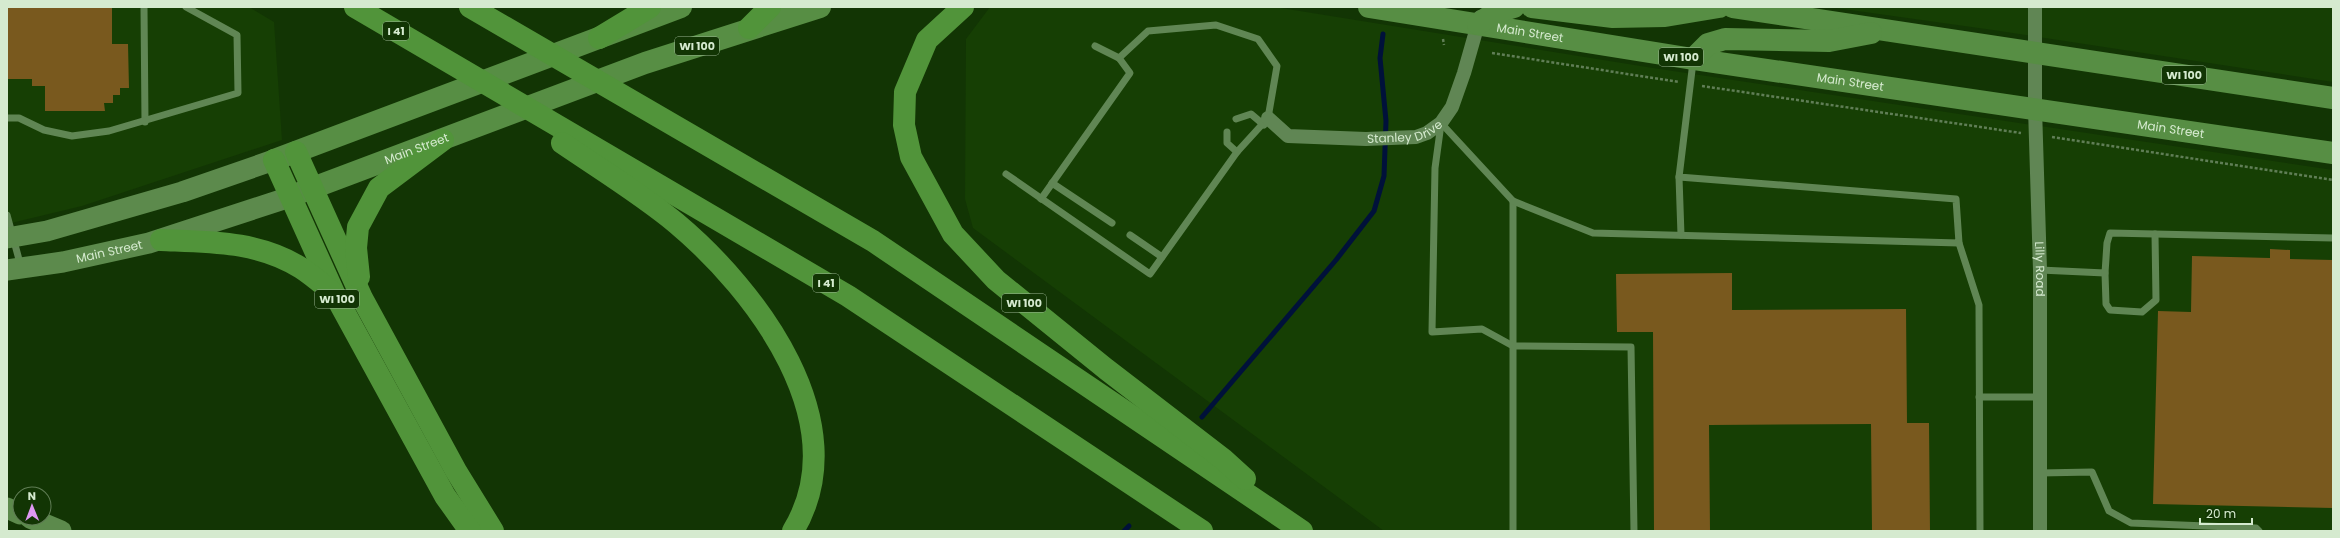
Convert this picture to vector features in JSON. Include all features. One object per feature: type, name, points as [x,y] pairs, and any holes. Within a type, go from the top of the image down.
[{"type":"highway","name":"I 41","points":[[356,7],[848,296],[1202,531]]},
{"type":"highway","points":[[470,7],[873,241],[1301,530]]},
{"type":"highway","points":[[482,7],[509,29]]},
{"type":"highway","points":[[599,38],[650,7]]},
{"type":"highway","points":[[749,28],[770,7]]},
{"type":"highway","name":"WI 100","points":[[963,7],[927,40],[905,92],[904,124],[911,158],[953,234],[996,280],[1106,369],[1223,459],[1301,530]]},
{"type":"highway","points":[[437,54],[675,222],[734,278],[758,310],[782,346],[795,375],[810,425],[811,478],[807,499],[793,531]]},
{"type":"highway","points":[[362,298],[356,236],[363,217],[379,188],[443,140]]},
{"type":"highway","points":[[296,152],[362,298],[456,471],[493,531]]},
{"type":"highway","name":"WI 100","points":[[274,160],[335,295],[445,496],[470,531]]},
{"type":"highway","points":[[161,240],[217,242],[264,250],[302,268],[335,295]]},
{"type":"main road","points":[[10,238],[47,230],[182,192],[296,152],[682,7]]},
{"type":"main road","name":"Main Street","points":[[14,269],[63,262],[161,240],[290,197],[645,63],[749,28],[820,7]]},
{"type":"main road","name":"Main Street","points":[[1369,7],[1481,16],[1693,59],[2333,152]]},
{"type":"main road","points":[[1481,16],[1514,7]]},
{"type":"main road","points":[[1532,7],[1613,17],[1665,16],[1719,7]]},
{"type":"main road","name":"WI 100","points":[[1733,7],[2333,98]]},
{"type":"main road","points":[[1693,59],[1708,44],[1725,39],[1829,41],[1886,30]]},
{"type":"main road","points":[[49,526],[61,531]]},
{"type":"street","name":"Lilly Road","points":[[2036,7],[2035,108],[2040,270],[2040,531]]},
{"type":"street","name":"Stanley Drive","points":[[1266,122],[1288,136],[1366,139],[1406,138],[1416,137],[1427,132],[1440,123],[1454,100],[1481,16]]},
{"type":"lane","points":[[144,7],[145,122]]},
{"type":"lane","points":[[7,118],[18,118],[44,130],[72,136],[109,132],[238,93],[237,35],[186,7]]},
{"type":"lane","points":[[1006,174],[1150,274],[1236,152],[1266,122],[1277,66],[1258,39],[1216,26],[1148,31],[1119,58]]},
{"type":"lane","points":[[1041,199],[1130,73],[1119,58],[1095,46]]},
{"type":"lane","points":[[1680,235],[1679,177],[1693,59]]},
{"type":"lane","points":[[1236,119],[1250,114],[1266,122]]},
{"type":"lane","points":[[1440,123],[1512,201],[1593,233],[1959,243]]},
{"type":"lane","points":[[1440,123],[1435,168],[1432,332],[1482,329],[1513,346],[1631,347],[1634,531]]},
{"type":"lane","points":[[1227,132],[1227,143],[1236,152]]},
{"type":"lane","points":[[1679,177],[1956,199],[1959,243],[1979,305],[1980,531]]},
{"type":"lane","points":[[1052,182],[1112,223]]},
{"type":"lane","points":[[1512,201],[1513,531]]},
{"type":"lane","points":[[7,214],[14,269]]},
{"type":"lane","points":[[2156,234],[2156,300],[2142,312],[2110,310],[2106,304],[2105,273],[2107,243],[2110,233],[2156,234],[2333,238]]},
{"type":"lane","points":[[1130,235],[1162,257]]},
{"type":"lane","points":[[2040,270],[2105,273]]},
{"type":"lane","points":[[1979,396],[2040,397]]},
{"type":"lane","points":[[2040,473],[2092,472],[2109,511],[2131,523],[2256,528],[2258,531]]},
{"type":"path","points":[[1492,53],[2014,132]]},
{"type":"path","points":[[2057,138],[2333,180]]},
{"type":"shaded area","points":[[7,7],[249,7],[274,22],[282,140],[82,206],[7,224]]},
{"type":"shaded area","points":[[990,7],[1275,7],[1653,68],[2333,170],[2333,531],[1384,531],[973,228],[965,199],[966,39]]},
{"type":"shaded area","points":[[1829,7],[2333,7],[2333,82],[1993,30]]},
{"type":"building","points":[[7,7],[112,7],[112,44],[128,44],[129,88],[120,88],[120,95],[113,95],[113,103],[104,103],[105,111],[45,111],[45,86],[32,86],[32,79],[7,79]]},
{"type":"building","points":[[2270,249],[2290,250],[2290,259],[2333,260],[2333,508],[2153,504],[2158,311],[2191,312],[2192,256],[2270,258]]},
{"type":"building","points":[[1732,273],[1732,310],[1906,309],[1907,423],[1929,423],[1930,531],[1872,531],[1871,424],[1709,425],[1710,531],[1654,531],[1653,332],[1617,332],[1616,274]]},
{"type":"waterway","points":[[1202,417],[1336,260],[1374,211],[1384,176],[1386,121],[1380,58],[1383,34]]},
{"type":"waterway","points":[[1124,531],[1129,526]]}]
